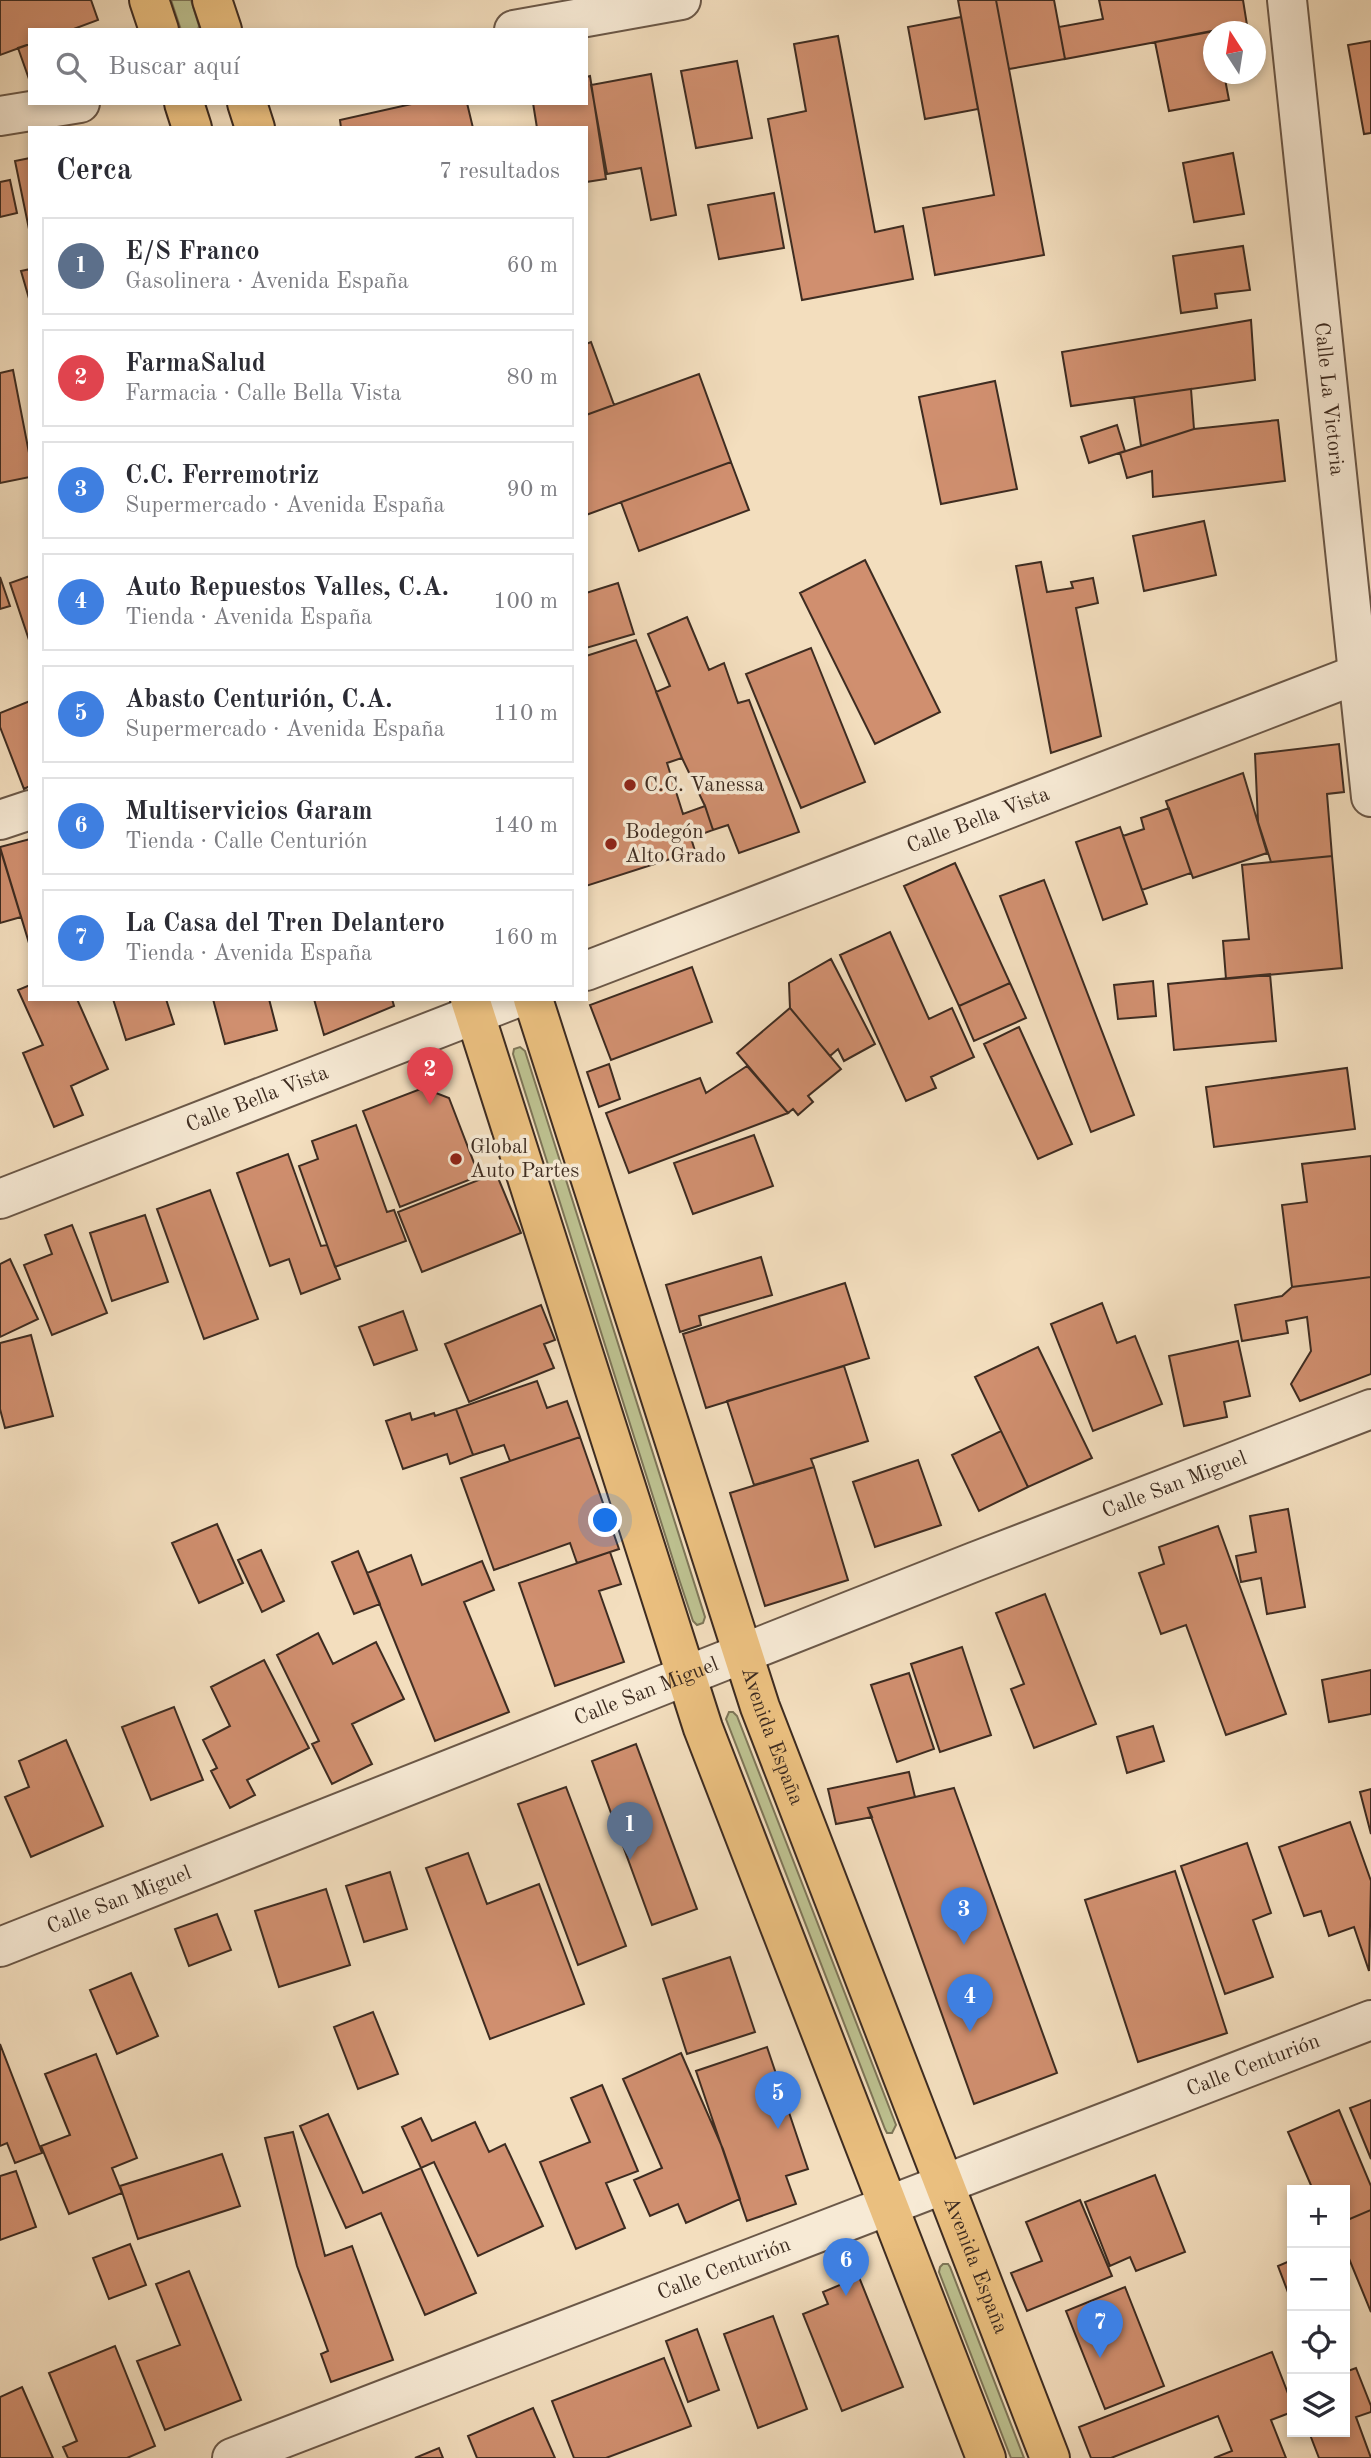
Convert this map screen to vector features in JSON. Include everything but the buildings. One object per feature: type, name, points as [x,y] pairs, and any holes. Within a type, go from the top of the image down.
[{"type":"main road","points":[[149,0],[158,28]]},
{"type":"main road","points":[[212,0],[221,28]]},
{"type":"main road","points":[[185,105],[191,126]]},
{"type":"main road","points":[[248,105],[254,126]]},
{"type":"main road","name":"Avenida España","points":[[534,1001],[760,1707],[1050,2458]]},
{"type":"main road","points":[[473,1007],[703,1728],[986,2458]]},
{"type":"street","points":[[525,28],[681,0]]},
{"type":"street","name":"Calle La Victoria","points":[[1287,0],[1364,672],[1371,797]]},
{"type":"street","points":[[0,116],[68,105]]},
{"type":"street","name":"Calle Bella Vista","points":[[588,970],[1364,672]]},
{"type":"street","points":[[0,820],[28,811]]},
{"type":"street","name":"Calle Bella Vista","points":[[0,1199],[473,1007],[504,1001]]},
{"type":"street","name":"Calle San Miguel","points":[[0,1947],[1371,1409]]},
{"type":"street","name":"Calle Centurión","points":[[232,2458],[1371,2020]]},
{"type":"green space","points":[[171,0],[191,0],[198,28],[180,28]]},
{"type":"green space","points":[[520,1047],[525,1051],[705,1617],[703,1623],[697,1625],[693,1621],[680,1582],[513,1054],[514,1049]]},
{"type":"green space","points":[[729,1712],[737,1716],[896,2125],[892,2133],[887,2133],[885,2129],[726,1719]]},
{"type":"green space","points":[[943,2264],[950,2267],[1024,2458],[1011,2458],[939,2272]]},
{"type":"place","name":"C.C. Vanessa","points":[[630,785]]},
{"type":"place","name":"Bodegón Alto Grado","points":[[611,844]]},
{"type":"place","name":"FarmaSalud","points":[[430,1105]]},
{"type":"place","name":"Global Auto Partes","points":[[456,1159]]},
{"type":"place","name":"E/S Franco","points":[[630,1860]]},
{"type":"place","name":"C.C. Ferremotriz","points":[[964,1945]]},
{"type":"place","name":"Auto Repuestos Valles, C.A.","points":[[970,2032]]},
{"type":"place","name":"Abasto Centurión, C.A.","points":[[778,2129]]},
{"type":"place","name":"Multiservicios Garam","points":[[846,2296]]},
{"type":"place","name":"La Casa del Tren Delantero","points":[[1100,2358]]}]
